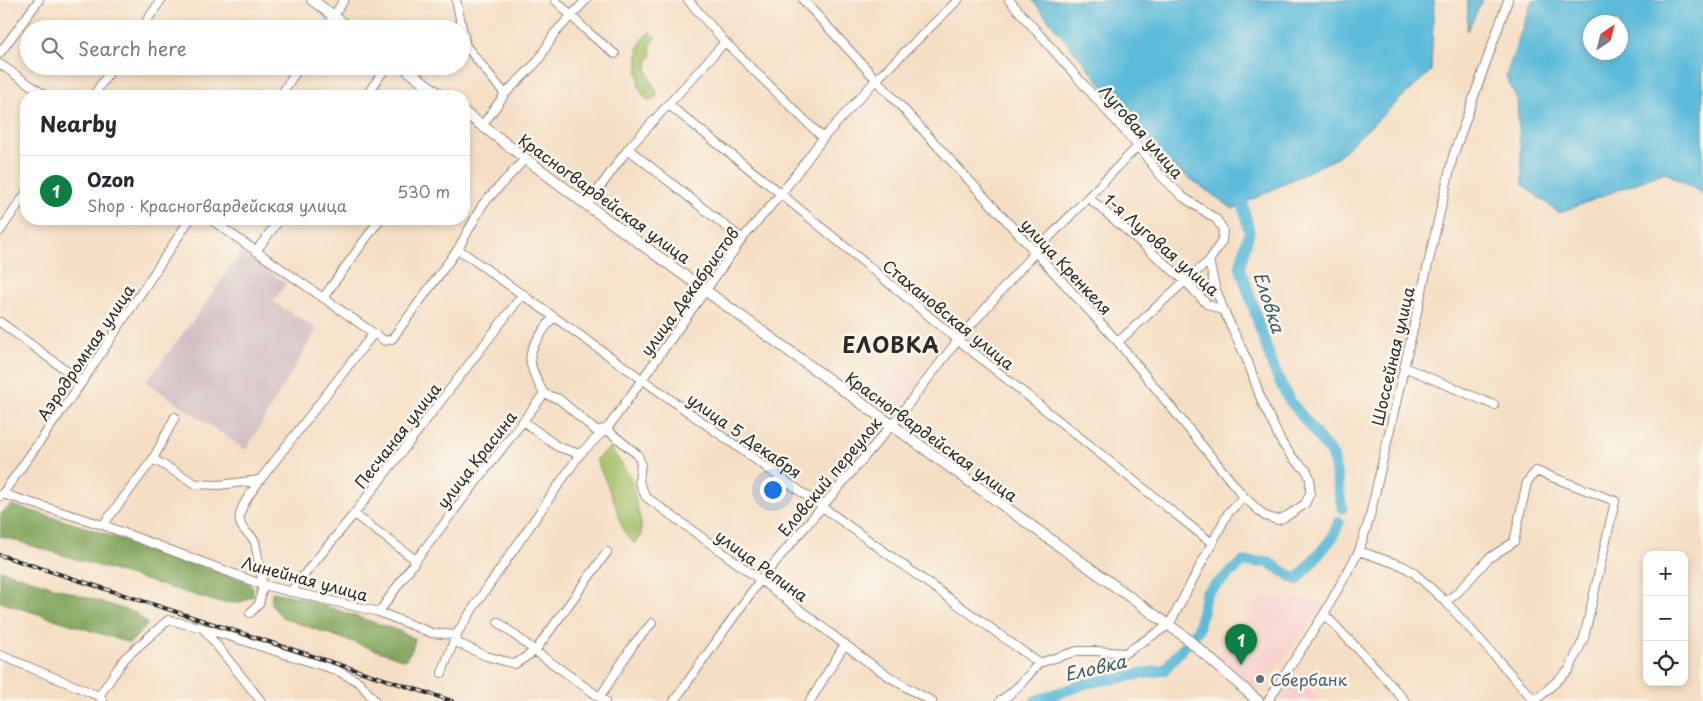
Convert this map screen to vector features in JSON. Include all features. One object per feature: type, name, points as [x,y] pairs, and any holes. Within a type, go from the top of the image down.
[{"type":"main road","points":[[312,0],[339,20]]},
{"type":"main road","points":[[414,75],[434,90]]},
{"type":"main road","name":"Красногвардейская улица","points":[[470,117],[587,205],[1184,636],[1258,701]]},
{"type":"street","points":[[24,20],[39,0]]},
{"type":"street","points":[[147,20],[161,0]]},
{"type":"street","points":[[331,20],[344,0]]},
{"type":"street","points":[[456,0],[460,20]]},
{"type":"street","points":[[555,0],[589,33],[615,54]]},
{"type":"street","points":[[482,126],[505,94],[538,61],[554,34],[586,0]]},
{"type":"street","points":[[688,0],[725,42],[822,138]]},
{"type":"street","name":"улица Кренкеля","points":[[803,0],[1118,342],[1244,497],[1265,516],[1278,520],[1305,504],[1310,494]]},
{"type":"street","name":"улица Декабристов","points":[[442,673],[456,635],[474,607],[580,454],[606,429],[742,239],[781,194],[822,138],[876,80],[958,0]]},
{"type":"street","name":"Луговая улица","points":[[1009,0],[1138,146],[1161,176],[1183,197],[1216,219],[1223,229],[1222,241],[1209,261]]},
{"type":"street","name":"Шоссейная улица","points":[[1268,701],[1324,614],[1359,551],[1368,520],[1453,156],[1508,0]]},
{"type":"street","points":[[0,53],[20,26]]},
{"type":"street","points":[[587,205],[628,149],[725,42]]},
{"type":"street","points":[[470,51],[505,94]]},
{"type":"street","points":[[0,64],[37,90]]},
{"type":"street","points":[[97,90],[108,75]]},
{"type":"street","points":[[284,90],[294,75]]},
{"type":"street","points":[[370,90],[381,75]]},
{"type":"street","name":"Стахановская улица","points":[[669,105],[1213,544]]},
{"type":"street","name":"Еловский переулок","points":[[674,701],[760,580],[891,425],[958,340],[1035,252],[1138,146]]},
{"type":"street","points":[[628,149],[742,239]]},
{"type":"street","points":[[219,225],[385,341],[392,339],[458,249],[483,204],[524,159]]},
{"type":"street","name":"1-я Луговая улица","points":[[1088,197],[1185,280],[1207,304],[1224,311],[1248,362],[1262,402],[1282,443],[1293,458],[1307,471],[1310,479],[1310,494]]},
{"type":"street","points":[[0,231],[20,202]]},
{"type":"street","name":"Аэродромная улица","points":[[2,496],[82,382],[186,225]]},
{"type":"street","points":[[256,251],[276,225]]},
{"type":"street","points":[[323,298],[376,225]]},
{"type":"street","name":"улица 5 Декабря","points":[[458,249],[822,506],[1039,663]]},
{"type":"street","points":[[1118,342],[1185,280],[1209,261],[1215,287],[1224,311]]},
{"type":"street","name":"Песчаная улица","points":[[290,592],[354,514],[523,294]]},
{"type":"street","points":[[544,394],[529,363],[531,350],[553,317]]},
{"type":"street","points":[[0,322],[82,382]]},
{"type":"street","points":[[250,613],[259,604],[263,585],[255,542],[253,536],[244,530],[239,522],[240,514],[260,480],[373,334]]},
{"type":"street","points":[[1404,367],[1494,405]]},
{"type":"street","name":"улица Красина","points":[[379,612],[416,560],[544,394]]},
{"type":"street","name":"улица Репина","points":[[544,394],[559,399],[595,430],[606,429],[638,455],[641,464],[639,482],[646,497],[845,644],[911,691],[932,701]]},
{"type":"street","points":[[103,526],[153,459],[175,417]]},
{"type":"street","points":[[523,421],[558,447],[580,454]]},
{"type":"street","points":[[153,459],[196,484],[218,485],[260,480]]},
{"type":"street","points":[[1359,551],[1404,566],[1413,572],[1446,602],[1535,701],[1570,670],[1584,638],[1615,501],[1536,471],[1527,482],[1514,542],[1489,558],[1446,602]]},
{"type":"street","name":"Линейная улица","points":[[2,496],[103,526],[263,585],[379,612],[432,633],[456,635]]},
{"type":"street","points":[[1000,701],[1025,680],[1039,663],[1077,651],[1125,653],[1169,625],[1228,513],[1244,497]]},
{"type":"street","points":[[354,514],[416,560]]},
{"type":"street","points":[[456,635],[458,643],[486,656],[515,664],[534,651],[607,552]]},
{"type":"street","points":[[1324,614],[1405,701]]},
{"type":"street","points":[[0,655],[101,699],[125,658],[168,620],[203,628],[336,670],[359,682],[375,701]]},
{"type":"street","points":[[498,622],[534,651],[602,699],[633,645],[652,623]]},
{"type":"street","points":[[203,628],[261,701]]},
{"type":"street","points":[[810,701],[845,644]]},
{"type":"shaded area","points":[[241,252],[286,284],[273,302],[317,329],[246,450],[146,382],[195,318]]},
{"type":"shaded area","points":[[898,367],[919,382],[894,415],[872,399]]},
{"type":"shaded area","points":[[1261,596],[1311,598],[1322,606],[1258,692],[1214,659]]},
{"type":"shaded area","points":[[1296,674],[1321,701],[1281,701]]},
{"type":"green space","points":[[650,32],[655,37],[650,47],[652,55],[647,64],[647,69],[657,92],[656,98],[650,101],[645,98],[638,85],[638,53],[644,38]]},
{"type":"green space","points":[[610,448],[630,476],[641,523],[641,535],[634,544],[623,530],[614,501],[596,459]]},
{"type":"green space","points":[[12,505],[88,528],[245,581],[253,587],[253,596],[239,603],[217,602],[0,536],[1,514]]},
{"type":"green space","points":[[0,570],[136,613],[148,624],[130,643],[0,602]]},
{"type":"green space","points":[[272,592],[302,598],[399,631],[415,639],[412,650],[405,660],[283,618],[271,604]]},
{"type":"water","points":[[1032,0],[1434,0],[1431,71],[1336,158],[1233,209],[1165,161]]},
{"type":"water","points":[[1468,0],[1483,0],[1467,31]]},
{"type":"water","points":[[1532,0],[1703,0],[1703,194],[1665,172],[1559,213],[1523,185],[1517,99],[1506,76]]},
{"type":"waterway","name":"Еловка","points":[[1240,190],[1249,232],[1240,267],[1273,367],[1288,398],[1333,456],[1342,508]]},
{"type":"waterway","name":"Еловка","points":[[1035,701],[1087,683],[1164,670],[1198,630],[1206,593],[1243,562],[1268,562],[1297,580],[1332,538],[1339,522]]},
{"type":"railway","points":[[0,555],[452,701]]},
{"type":"place","name":"Ozon","points":[[1241,665]]},
{"type":"place","name":"Сбербанк","points":[[1260,679]]},
{"type":"district","name":"ЕЛОВКА","points":[[891,344]]}]
